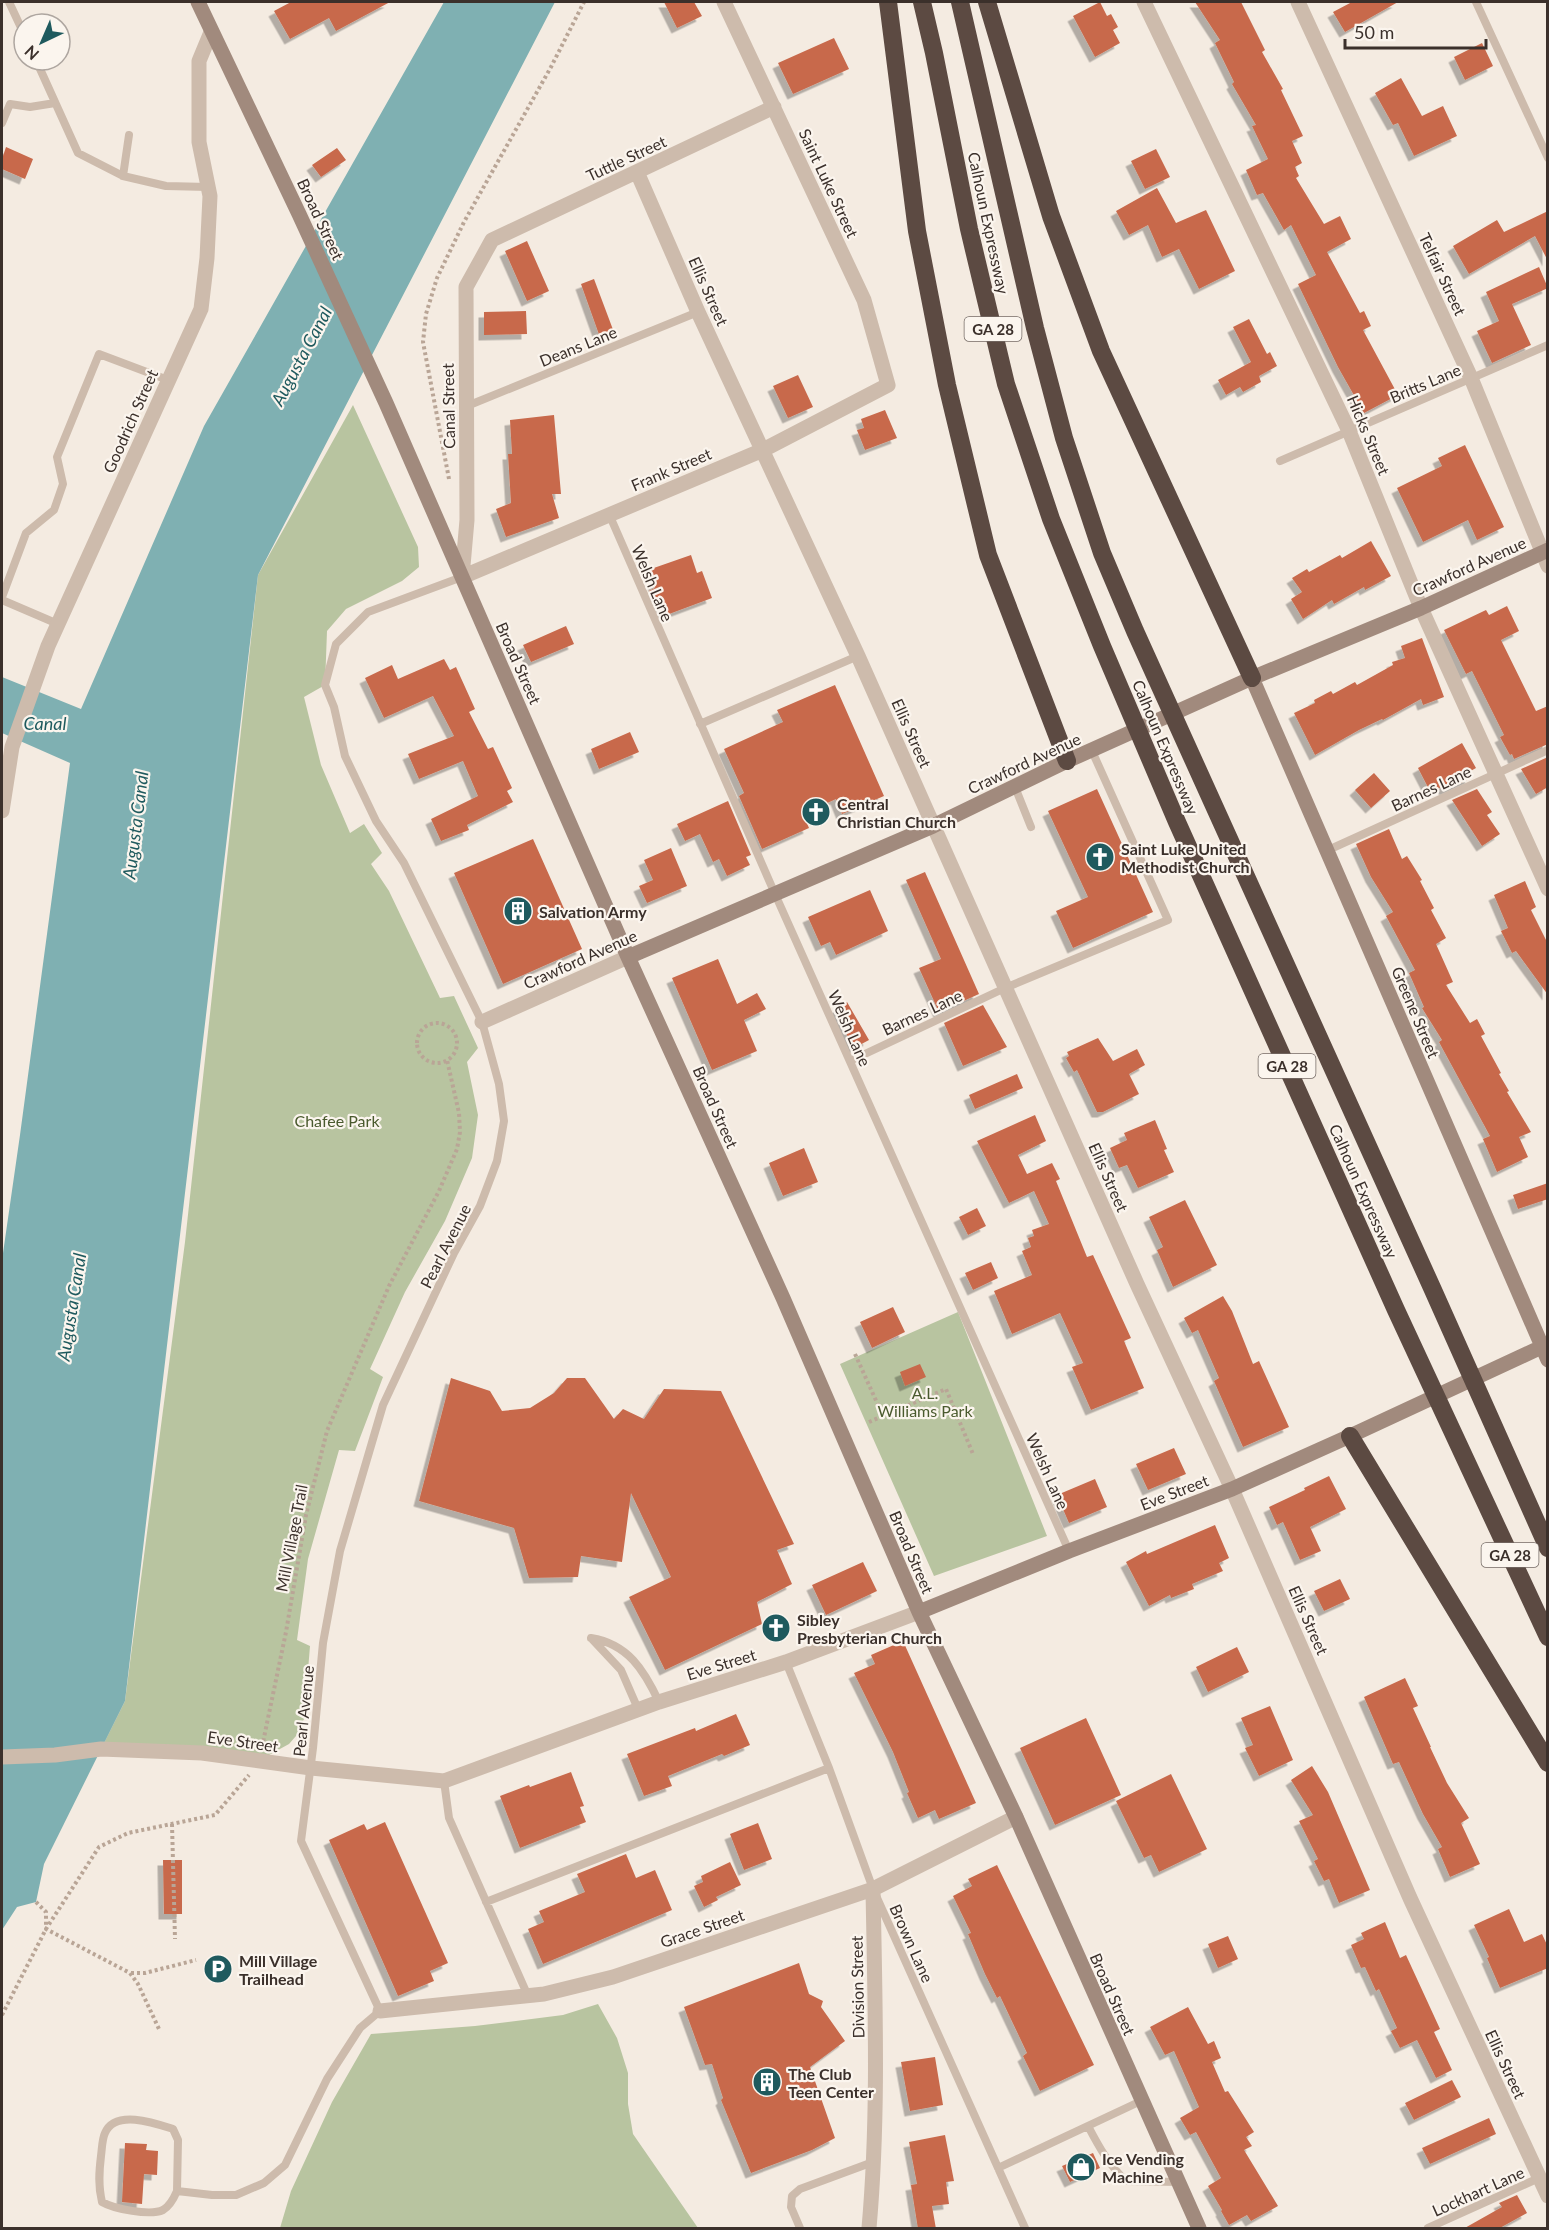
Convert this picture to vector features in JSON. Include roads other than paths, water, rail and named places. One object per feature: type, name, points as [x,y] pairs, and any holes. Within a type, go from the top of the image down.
[{"type":"highway","points":[[888,2],[917,231],[947,385],[988,555],[1067,761]]},
{"type":"highway","name":"Calhoun Expressway","points":[[922,2],[969,228],[1006,384],[1051,519],[1177,822],[1396,1310],[1548,1637]]},
{"type":"highway","name":"Calhoun Expressway","points":[[960,2],[1033,316],[1064,438],[1102,553],[1215,810],[1548,1548]]},
{"type":"highway","points":[[987,2],[1051,216],[1101,351],[1252,678]]},
{"type":"highway","points":[[1350,1436],[1548,1763]]},
{"type":"main road","name":"Broad Street","points":[[198,2],[386,403],[628,957],[783,1298],[919,1612],[1016,1817],[1199,2229]]},
{"type":"main road","name":"Crawford Avenue","points":[[628,957],[933,825],[1067,761],[1252,678],[1546,556]]},
{"type":"main road","name":"Greene Street","points":[[1252,678],[1546,1350]]},
{"type":"main road","name":"Eve Street","points":[[919,1612],[1069,1551],[1232,1489],[1546,1350]]},
{"type":"street","name":"Saint Luke Street","points":[[724,2],[864,300],[888,385]]},
{"type":"street","name":"Hicks Street","points":[[1144,2],[1349,431],[1421,608],[1548,889]]},
{"type":"street","name":"Telfair Street","points":[[1298,2],[1471,378],[1546,556]]},
{"type":"street","name":"Goodrich Street","points":[[2,811],[9,746],[58,624],[201,309],[207,258],[210,196],[199,142],[199,61],[211,32]]},
{"type":"street","name":"Tuttle Street","points":[[492,240],[774,107]]},
{"type":"street","name":"Ellis Street","points":[[637,172],[698,312],[858,656],[1137,1284],[1232,1489],[1410,1898],[1548,2196]]},
{"type":"street","name":"Canal Street","points":[[462,577],[467,520],[466,287],[492,240]]},
{"type":"street","name":"Frank Street","points":[[462,577],[763,450],[888,385]]},
{"type":"street","name":"Crawford Avenue","points":[[482,1022],[628,957]]},
{"type":"street","name":"Eve Street","points":[[2,1757],[56,1755],[101,1749],[202,1753],[311,1768],[444,1781],[659,1702],[786,1662],[919,1612]]},
{"type":"street","name":"Grace Street","points":[[380,2011],[544,1994],[614,1977],[873,1889],[1016,1817]]},
{"type":"street","name":"Division Street","points":[[869,2229],[877,2082],[873,1889]]},
{"type":"lane","points":[[1476,2],[1548,158]]},
{"type":"lane","points":[[41,72],[78,153],[123,176],[166,186],[208,187]]},
{"type":"lane","points":[[2,123],[10,104],[30,107],[55,103]]},
{"type":"lane","points":[[123,176],[129,135]]},
{"type":"lane","name":"Deans Lane","points":[[467,406],[698,312]]},
{"type":"lane","name":"Britts Lane","points":[[1280,461],[1548,345]]},
{"type":"lane","points":[[58,624],[2,599],[26,533],[54,510],[63,484],[57,457],[99,354],[168,380]]},
{"type":"lane","name":"Welsh Lane","points":[[609,514],[775,894],[1069,1551]]},
{"type":"lane","name":"Pearl Avenue","points":[[380,2011],[301,1841],[311,1768],[323,1643],[340,1551],[383,1405],[454,1252],[480,1206],[497,1161],[504,1122],[499,1084],[482,1022],[404,864],[376,821],[345,756],[334,707],[325,686],[336,644],[368,612],[462,577]]},
{"type":"lane","points":[[700,724],[858,656]]},
{"type":"lane","name":"Barnes Lane","points":[[1326,851],[1548,750]]},
{"type":"lane","name":"Barnes Lane","points":[[850,1061],[1005,988],[1168,920],[1092,751]]},
{"type":"lane","points":[[1015,787],[1030,827]]},
{"type":"lane","points":[[638,1710],[621,1670],[591,1638],[606,1641],[626,1651],[650,1681],[659,1702]]},
{"type":"lane","name":"Brown Lane","points":[[786,1662],[829,1768],[873,1889],[1025,2229]]},
{"type":"lane","points":[[486,1902],[829,1768]]},
{"type":"lane","points":[[444,1781],[449,1818],[528,1996]]},
{"type":"lane","points":[[177,2191],[236,2195],[264,2183],[285,2164],[327,2079],[360,2028],[380,2011]]},
{"type":"lane","points":[[998,2169],[1141,2101]]},
{"type":"lane","points":[[130,2119],[151,2121],[173,2129],[178,2140],[177,2191],[169,2205],[154,2212],[110,2207],[102,2202],[98,2179],[105,2132],[114,2123],[130,2119]]},
{"type":"lane","points":[[1088,2126],[1109,2163],[1126,2181],[1178,2182]]},
{"type":"lane","points":[[800,2229],[791,2207],[792,2196],[800,2189],[873,2162]]},
{"type":"lane","name":"Lockhart Lane","points":[[1428,2229],[1539,2178]]},
{"type":"water","points":[[444,2],[555,2],[258,575],[125,1701],[44,1864],[36,1902],[17,1907],[2,1930],[2,1260],[70,763],[2,733],[2,677],[81,709],[204,426]]},
{"type":"place","name":"Central Christian Church","points":[[816,812]]},
{"type":"place","name":"Saint Luke United Methodist Church","points":[[1100,857]]},
{"type":"place","name":"Salvation Army","points":[[518,911]]},
{"type":"place","name":"Sibley Presbyterian Church","points":[[776,1628]]},
{"type":"place","name":"Mill Village Trailhead","points":[[218,1969]]},
{"type":"place","name":"The Club Teen Center","points":[[767,2082]]},
{"type":"place","name":"Ice Vending Machine","points":[[1081,2167]]},
{"type":"water label","name":"Augusta Canal","points":[[301,356]]},
{"type":"water label","name":"Canal","points":[[45,723]]},
{"type":"water label","name":"Augusta Canal","points":[[135,825]]},
{"type":"water label","name":"Augusta Canal","points":[[71,1307]]},
{"type":"park label","name":"Chafee Park","points":[[337,1120]]},
{"type":"park label","name":"A.L. Williams Park","points":[[925,1401]]}]
